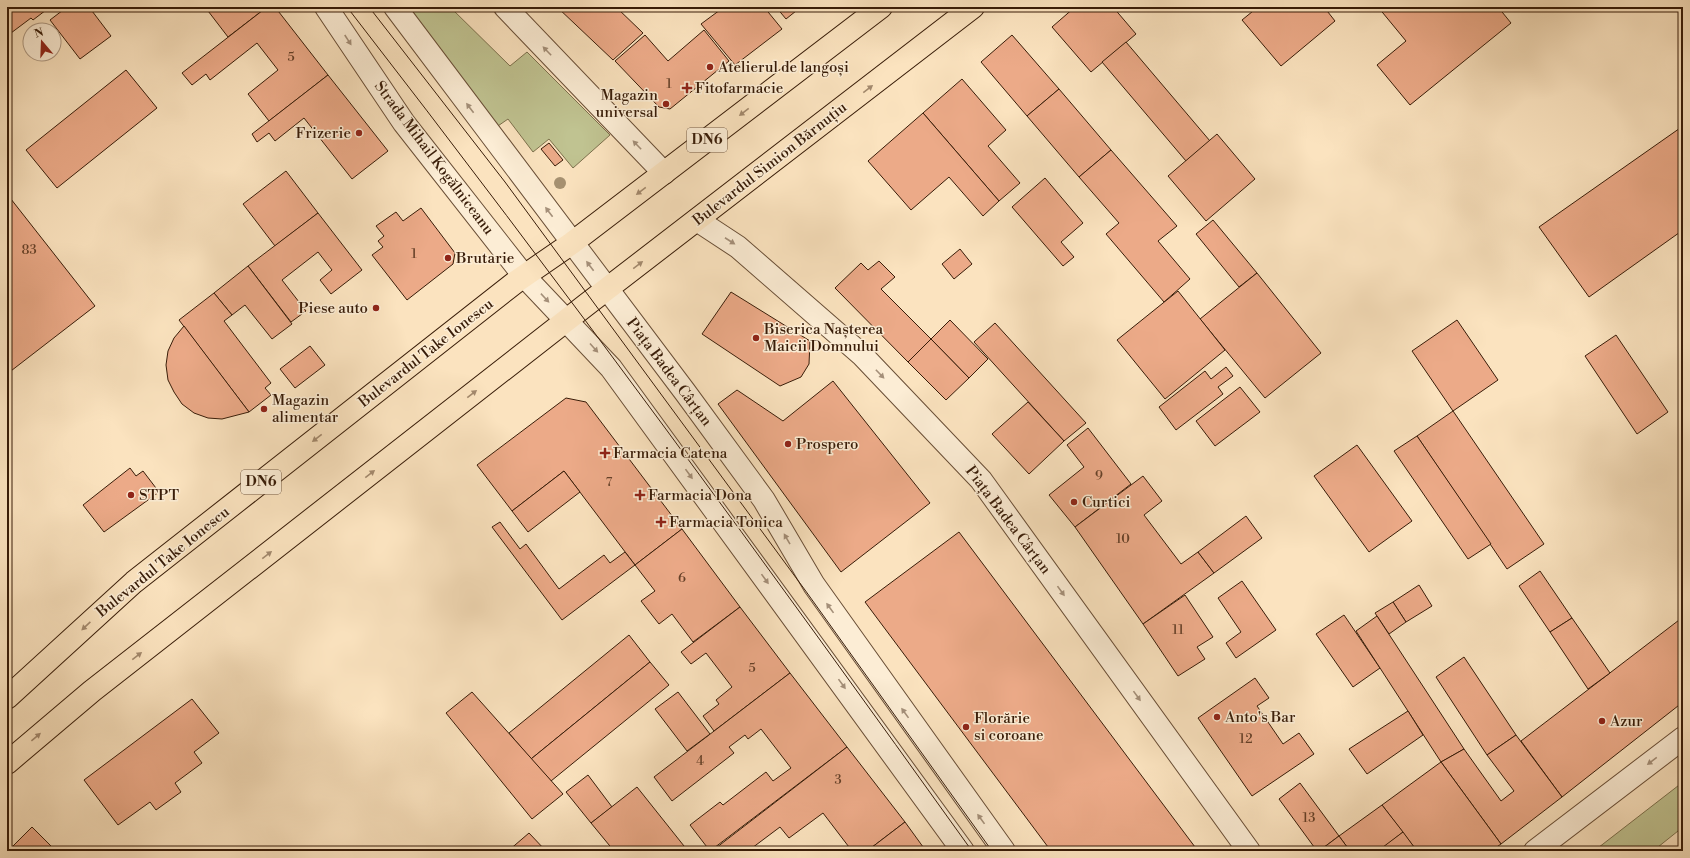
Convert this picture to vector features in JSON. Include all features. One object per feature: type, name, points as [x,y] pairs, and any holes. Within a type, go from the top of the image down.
[{"type":"main road","name":"DN6","points":[[572,243],[881,7]]},
{"type":"main road","name":"Bulevardul Simion Bărnuțiu","points":[[566,320],[973,7]]},
{"type":"main road","name":"Bulevardul Take Ionescu","points":[[7,698],[134,582],[524,276],[572,243]]},
{"type":"main road","points":[[7,764],[92,691],[566,320]]},
{"type":"street","name":"Strada Mihail Kogălniceanu","points":[[326,7],[404,123],[524,276],[566,320]]},
{"type":"street","points":[[395,7],[607,289]]},
{"type":"street","points":[[505,7],[664,173]]},
{"type":"street","name":"Piața Badea Cârțan","points":[[697,220],[738,247],[862,355],[981,480],[1249,851]]},
{"type":"street","name":"Piața Badea Cârțan","points":[[607,289],[764,500],[814,585],[1004,851]]},
{"type":"street","points":[[566,320],[611,368],[963,851]]},
{"type":"street","points":[[1535,851],[1683,738]]},
{"type":"green space","points":[[404,7],[450,7],[510,66],[527,52],[610,135],[573,168],[549,139],[533,152],[508,119],[495,128]]},
{"type":"green space","points":[[1683,782],[1683,827],[1653,851],[1594,851]]},
{"type":"building","points":[[7,7],[50,7],[33,20],[31,18],[26,22],[22,22],[22,25],[7,36]]},
{"type":"building","points":[[67,7],[89,7],[111,36],[80,59],[62,36],[62,22],[52,22],[50,20]]},
{"type":"building","points":[[205,7],[267,7],[228,37]]},
{"type":"building","points":[[267,7],[275,7],[328,75],[269,121],[248,94],[278,70],[257,43],[210,80],[206,74],[192,85],[182,73]]},
{"type":"building","points":[[557,7],[616,7],[643,33],[613,60]]},
{"type":"building","points":[[724,7],[764,7],[782,29],[735,65],[701,24]]},
{"type":"building","points":[[776,7],[801,7],[786,19]]},
{"type":"building","points":[[1075,7],[1113,7],[1136,34],[1091,72],[1052,27]]},
{"type":"building","points":[[1258,7],[1324,7],[1335,21],[1281,66],[1242,20]]},
{"type":"building","points":[[1378,7],[1498,7],[1511,23],[1410,105],[1377,65],[1406,41]]},
{"type":"building","points":[[704,30],[729,61],[670,109],[659,107],[615,61],[645,35],[668,61]]},
{"type":"building","points":[[1012,35],[1059,89],[1027,116],[981,62]]},
{"type":"building","points":[[1126,42],[1210,141],[1186,161],[1102,62]]},
{"type":"building","points":[[126,70],[157,108],[57,188],[26,150]]},
{"type":"building","points":[[328,75],[388,151],[352,179],[304,118],[275,141],[269,133],[257,142],[252,134]]},
{"type":"building","points":[[962,79],[1006,130],[988,146],[1020,183],[999,201],[923,113]]},
{"type":"building","points":[[1059,89],[1111,150],[1079,177],[1027,116]]},
{"type":"building","points":[[923,113],[999,201],[983,216],[949,177],[911,210],[868,161]]},
{"type":"building","points":[[1683,126],[1683,230],[1589,297],[1539,227]]},
{"type":"building","points":[[1217,134],[1255,179],[1206,221],[1168,176]]},
{"type":"building","points":[[549,143],[563,160],[555,166],[541,149]]},
{"type":"building","points":[[1111,150],[1177,226],[1158,241],[1190,279],[1164,302],[1106,234],[1119,223],[1079,177]]},
{"type":"building","points":[[286,171],[318,213],[275,246],[243,204]]},
{"type":"building","points":[[1045,178],[1083,223],[1061,242],[1074,257],[1063,266],[1012,207]]},
{"type":"building","points":[[7,194],[95,306],[7,374]]},
{"type":"building","points":[[421,208],[455,253],[453,264],[407,300],[372,255],[383,247],[378,241],[384,236],[376,226],[396,212],[403,221]]},
{"type":"building","points":[[318,213],[362,270],[331,294],[320,280],[332,270],[318,252],[282,280],[306,311],[291,322],[248,266]]},
{"type":"building","points":[[1213,220],[1257,273],[1239,287],[1196,234]]},
{"type":"building","points":[[960,249],[972,264],[954,279],[942,264]]},
{"type":"building","points":[[879,261],[895,277],[881,289],[931,339],[908,362],[835,288],[861,263],[868,270]]},
{"type":"building","points":[[248,266],[292,324],[272,339],[245,305],[232,315],[214,293]]},
{"type":"building","points":[[1257,273],[1321,353],[1265,398],[1200,319]]},
{"type":"building","points":[[1178,291],[1225,350],[1165,399],[1117,340]]},
{"type":"building","name":"Biserica Nașterea Maicii Domnului","points":[[731,292],[810,341],[809,364],[801,377],[780,386],[702,334]]},
{"type":"building","points":[[214,293],[232,315],[224,321],[271,383],[265,388],[271,395],[249,412],[179,320]]},
{"type":"building","points":[[950,320],[988,359],[969,378],[931,339]]},
{"type":"building","points":[[1457,320],[1498,380],[1453,411],[1412,351]]},
{"type":"building","points":[[995,323],[1086,423],[1064,441],[974,342]]},
{"type":"building","points":[[184,326],[249,412],[222,419],[208,418],[194,413],[182,404],[168,380],[166,365],[168,351],[174,338]]},
{"type":"building","points":[[1616,335],[1668,412],[1637,434],[1585,356]]},
{"type":"building","points":[[931,339],[969,378],[946,400],[908,362]]},
{"type":"building","points":[[310,346],[325,365],[295,388],[280,369]]},
{"type":"building","points":[[1226,367],[1233,376],[1218,387],[1223,394],[1176,430],[1159,407],[1205,371],[1211,379]]},
{"type":"building","points":[[833,381],[930,503],[841,572],[718,404],[737,390],[783,421]]},
{"type":"building","points":[[1240,387],[1260,412],[1215,446],[1196,421]]},
{"type":"building","points":[[566,398],[586,402],[682,529],[635,565],[564,471],[512,511],[477,465]]},
{"type":"building","points":[[1028,402],[1064,441],[1029,474],[992,434]]},
{"type":"building","points":[[1453,411],[1544,544],[1507,569],[1417,436]]},
{"type":"building","points":[[1088,428],[1131,484],[1075,527],[1049,495],[1084,467],[1067,445]]},
{"type":"building","points":[[1417,436],[1491,544],[1468,559],[1394,451]]},
{"type":"building","points":[[1357,445],[1412,521],[1369,552],[1314,476]]},
{"type":"building","points":[[130,468],[136,476],[143,471],[159,492],[104,532],[83,505]]},
{"type":"building","points":[[564,471],[580,492],[528,532],[512,511]]},
{"type":"building","points":[[1143,476],[1162,501],[1144,515],[1181,564],[1198,552],[1214,573],[1143,624],[1075,527]]},
{"type":"building","points":[[1246,516],[1262,538],[1214,573],[1198,552]]},
{"type":"building","points":[[500,522],[520,549],[526,544],[559,589],[604,555],[610,563],[625,552],[635,565],[562,620],[492,527]]},
{"type":"building","points":[[682,529],[740,607],[693,642],[672,614],[659,624],[641,601],[655,591],[635,565]]},
{"type":"building","points":[[959,532],[1198,851],[1051,851],[865,602]]},
{"type":"building","points":[[1540,571],[1572,618],[1550,632],[1519,586]]},
{"type":"building","points":[[1242,581],[1276,630],[1236,658],[1226,643],[1241,632],[1218,598]]},
{"type":"building","points":[[1419,585],[1432,606],[1406,622],[1393,602]]},
{"type":"building","points":[[1185,595],[1213,637],[1197,647],[1205,659],[1178,676],[1143,624]]},
{"type":"building","points":[[1393,602],[1406,622],[1389,634],[1375,613]]},
{"type":"building","points":[[740,607],[790,673],[714,731],[703,716],[719,704],[716,700],[732,687],[706,653],[691,664],[681,652]]},
{"type":"building","points":[[1344,615],[1380,668],[1353,687],[1316,634]]},
{"type":"building","points":[[1377,616],[1464,749],[1441,762],[1356,631]]},
{"type":"building","name":"Azur","points":[[1683,617],[1683,702],[1562,797],[1521,741]]},
{"type":"building","points":[[1572,618],[1610,673],[1588,689],[1550,632]]},
{"type":"building","points":[[629,635],[650,662],[531,759],[509,733]]},
{"type":"building","points":[[1464,657],[1516,735],[1487,755],[1436,677]]},
{"type":"building","points":[[650,662],[669,685],[551,781],[531,759]]},
{"type":"building","points":[[790,673],[847,747],[710,851],[690,825],[720,802],[723,805],[766,772],[773,781],[791,768],[761,729],[748,739],[745,735],[729,747],[734,753],[672,801],[654,777]]},
{"type":"building","points":[[1255,678],[1269,698],[1257,706],[1283,744],[1299,733],[1314,754],[1252,796],[1198,718]]},
{"type":"building","points":[[472,692],[563,794],[532,819],[446,713]]},
{"type":"building","points":[[678,692],[710,734],[687,751],[655,709]]},
{"type":"building","points":[[192,699],[219,733],[194,752],[202,763],[175,783],[181,792],[156,810],[150,802],[118,825],[84,780]]},
{"type":"building","points":[[1408,711],[1423,735],[1367,774],[1349,749]]},
{"type":"building","points":[[1516,735],[1562,797],[1501,844],[1441,762],[1464,749],[1501,801],[1514,791],[1487,755]]},
{"type":"building","points":[[847,747],[905,822],[867,851],[852,851],[823,813],[789,838],[780,827],[748,851],[712,851]]},
{"type":"building","points":[[1441,762],[1501,844],[1491,851],[1417,851],[1382,805]]},
{"type":"building","points":[[588,775],[612,807],[591,823],[566,792]]},
{"type":"building","points":[[1300,783],[1339,836],[1319,851],[1317,851],[1279,799]]},
{"type":"building","points":[[637,787],[688,851],[614,851],[591,823]]},
{"type":"building","points":[[1382,805],[1403,832],[1379,851],[1350,851],[1339,836]]},
{"type":"building","points":[[905,822],[926,851],[867,851]]},
{"type":"building","points":[[32,827],[56,851],[8,851]]},
{"type":"building","points":[[1403,832],[1417,851],[1379,851],[1379,850]]},
{"type":"building","points":[[529,833],[546,851],[508,851]]},
{"type":"building","points":[[1339,836],[1350,851],[1319,851]]},
{"type":"tram line","points":[[347,7],[507,216],[664,426],[972,851]]},
{"type":"tram line","points":[[369,7],[505,182],[805,590],[992,851]]},
{"type":"place","name":"Atelierul de langoși","points":[[710,67]]},
{"type":"place","name":"Fitofarmacie","points":[[687,88]]},
{"type":"place","name":"Magazin universal","points":[[666,104]]},
{"type":"place","name":"Frizerie","points":[[359,133]]},
{"type":"place","name":"Brutarie","points":[[448,258]]},
{"type":"place","name":"Piese auto","points":[[376,308]]},
{"type":"place","name":"Biserica Nașterea Maicii Domnului","points":[[756,338]]},
{"type":"place","name":"Magazin alimentar","points":[[264,409]]},
{"type":"place","name":"Prospero","points":[[788,444]]},
{"type":"place","name":"Farmacia Catena","points":[[605,453]]},
{"type":"place","name":"STPT","points":[[131,495]]},
{"type":"place","name":"Farmacia Dona","points":[[640,495]]},
{"type":"place","name":"Curtici","points":[[1074,502]]},
{"type":"place","name":"Farmacia Tonica","points":[[661,522]]},
{"type":"place","name":"Anto's Bar","points":[[1217,717]]},
{"type":"place","name":"Azur","points":[[1602,721]]},
{"type":"place","name":"Florărie si coroane","points":[[966,727]]}]
